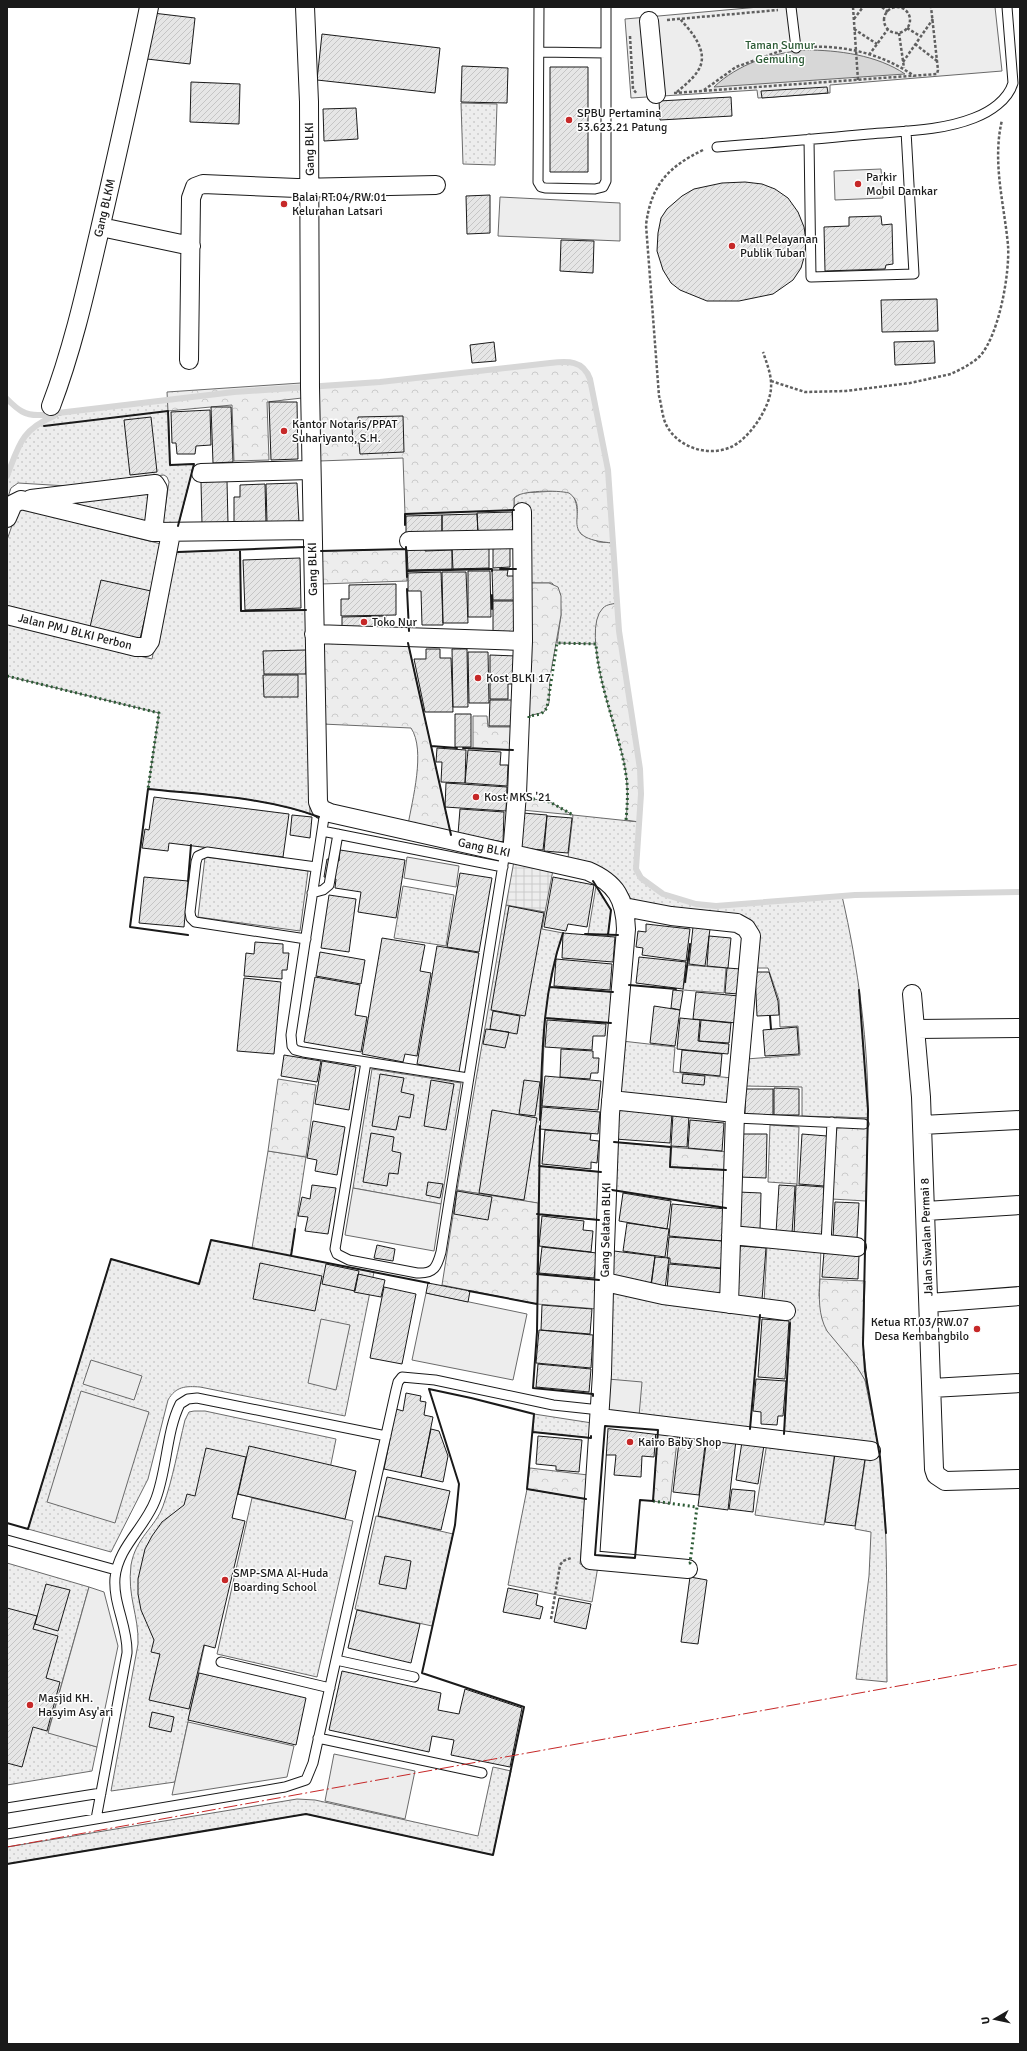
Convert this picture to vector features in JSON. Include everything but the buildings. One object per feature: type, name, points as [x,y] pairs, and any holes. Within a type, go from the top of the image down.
[{"type":"street","name":"Gang BLKM","points":[[51,406],[74,338],[101,226],[149,7]]},
{"type":"street","name":"Gang BLKI","points":[[305,7],[310,188],[310,408],[318,802],[325,811],[507,858],[569,865],[596,874],[615,890],[624,904]]},
{"type":"street","points":[[649,21],[656,94]]},
{"type":"street","points":[[189,360],[191,198],[193,189],[198,185],[310,188],[436,185]]},
{"type":"street","points":[[101,226],[191,246]]},
{"type":"street","points":[[200,473],[311,470]]},
{"type":"street","points":[[7,518],[13,504],[21,500],[155,484],[158,489],[162,532]]},
{"type":"street","points":[[21,500],[162,532],[312,530]]},
{"type":"street","points":[[507,858],[518,787],[523,641],[522,512]]},
{"type":"street","name":"Jalan PMJ BLKI Perbon","points":[[7,615],[136,647],[146,647],[150,640],[162,532]]},
{"type":"street","points":[[409,541],[522,539]]},
{"type":"street","points":[[314,634],[523,641]]},
{"type":"street","points":[[624,904],[672,916],[737,923],[749,931],[752,943],[735,1116],[729,1304]]},
{"type":"street","name":"Gang Selatan BLKI","points":[[590,1560],[600,1414],[611,1100],[626,929],[624,904]]},
{"type":"street","name":"Jalan Siwalan Permai 8","points":[[912,994],[916,1029],[926,1211],[934,1469],[939,1479],[951,1481],[1020,1478]]},
{"type":"street","points":[[916,1029],[1020,1028]]},
{"type":"street","points":[[611,1100],[735,1116]]},
{"type":"street","points":[[922,1125],[1020,1120]]},
{"type":"street","points":[[926,1211],[1020,1205]]},
{"type":"street","points":[[731,1235],[858,1247]]},
{"type":"street","points":[[605,1282],[640,1291],[786,1312]]},
{"type":"street","points":[[929,1303],[1020,1296]]},
{"type":"street","points":[[932,1388],[1020,1383]]},
{"type":"street","points":[[600,1414],[871,1451]]},
{"type":"street","points":[[590,1560],[688,1569]]},
{"type":"lane","points":[[539,7],[539,185],[545,188],[595,189],[602,187],[606,181],[606,7]]},
{"type":"lane","points":[[717,147],[940,127],[974,118],[995,108],[1012,87],[1013,65],[1007,7]]},
{"type":"lane","points":[[792,8],[796,48]]},
{"type":"lane","points":[[539,52],[606,53]]},
{"type":"lane","points":[[809,139],[811,277],[914,274],[906,131]]},
{"type":"lane","points":[[325,811],[291,1035],[292,1046],[296,1050],[303,1052],[468,1078]]},
{"type":"lane","points":[[322,831],[507,858],[468,1078],[439,1261],[433,1271],[417,1273],[348,1260],[342,1258],[335,1249],[366,1062]]},
{"type":"lane","points":[[312,893],[323,890],[328,885],[338,834]]},
{"type":"lane","points":[[306,938],[195,922],[191,918],[190,912],[196,862],[200,854],[207,852],[316,867]]},
{"type":"lane","points":[[735,1116],[864,1124]]},
{"type":"lane","points":[[826,1244],[832,1122]]},
{"type":"lane","points":[[7,1834],[297,1784],[309,1776],[398,1382],[402,1377],[406,1376],[435,1380],[600,1414]]},
{"type":"lane","points":[[96,1819],[127,1653],[126,1634],[115,1592],[116,1570],[126,1545],[155,1501],[177,1413],[184,1401],[197,1398],[386,1436]]},
{"type":"lane","points":[[7,1540],[116,1570]]},
{"type":"lane","points":[[336,1660],[414,1677]]},
{"type":"lane","points":[[221,1662],[330,1688]]},
{"type":"lane","points":[[318,1738],[482,1773]]},
{"type":"lane","points":[[7,1808],[101,1793]]},
{"type":"path","points":[[853,7],[858,80]]},
{"type":"path","points":[[854,19],[863,7]]},
{"type":"path","points":[[882,7],[888,12]]},
{"type":"path","points":[[896,7],[907,12],[910,20],[908,28],[899,33],[888,29],[884,22],[888,12],[896,7]]},
{"type":"path","points":[[792,8],[635,22],[630,28],[633,89],[640,95],[937,74],[938,62],[933,19],[930,8]]},
{"type":"path","points":[[677,93],[698,71],[701,62],[698,43],[680,19]]},
{"type":"path","points":[[903,62],[933,19]]},
{"type":"path","points":[[908,28],[920,36]]},
{"type":"path","points":[[854,29],[877,44]]},
{"type":"path","points":[[869,55],[888,29]]},
{"type":"path","points":[[899,33],[904,68]]},
{"type":"path","points":[[915,44],[938,62]]},
{"type":"path","points":[[703,91],[736,67],[773,52],[796,48],[823,47],[879,57],[904,68],[915,76]]},
{"type":"path","points":[[771,381],[805,392],[864,390],[946,375],[964,367],[980,355],[988,343],[999,315],[1008,269],[1008,245],[999,181],[999,140],[1005,108],[1012,87]]},
{"type":"path","points":[[717,147],[706,149],[675,165],[662,180],[648,206],[646,224],[659,396],[668,428],[680,441],[697,450],[719,450],[730,448],[742,440],[755,426],[769,397],[771,381],[763,352]]},
{"type":"path","points":[[550,1619],[560,1565],[566,1559],[590,1560]]},
{"type":"green space","points":[[461,103],[497,104],[495,165],[463,164]]},
{"type":"green space","points":[[567,361],[582,366],[590,379],[608,470],[614,543],[595,540],[584,536],[578,530],[577,507],[575,500],[569,493],[548,491],[524,493],[514,498],[514,510],[405,514],[403,458],[319,461],[318,386],[430,377]]},
{"type":"green space","points":[[301,383],[302,398],[267,402],[269,460],[234,461],[232,405],[168,411],[167,392]]},
{"type":"green space","points":[[168,399],[170,465],[194,464],[178,527],[164,524],[163,522],[169,482],[167,477],[164,475],[67,486],[18,483],[11,488],[7,500],[8,470],[19,444],[30,429],[41,422],[56,416],[95,408]]},
{"type":"green space","points":[[556,491],[569,492],[573,496],[577,507],[578,524],[581,534],[599,542],[614,543],[618,603],[610,605],[604,609],[598,618],[596,644],[557,643],[561,615],[560,593],[552,583],[530,583],[514,510],[514,498],[522,493]]},
{"type":"green space","points":[[149,492],[145,523],[59,503]]},
{"type":"green space","points":[[18,508],[161,544],[141,640],[7,608],[7,540]]},
{"type":"green space","points":[[406,549],[407,581],[321,584],[321,551]]},
{"type":"green space","points":[[240,550],[241,611],[306,610],[310,814],[290,808],[250,800],[148,789],[159,713],[7,676],[7,624],[152,659],[174,554],[178,552]]},
{"type":"green space","points":[[530,583],[549,583],[558,587],[561,596],[561,615],[550,677],[549,703],[544,712],[529,716]]},
{"type":"green space","points":[[618,603],[623,659],[640,769],[639,822],[626,820],[627,791],[624,762],[602,683],[595,638],[597,620],[603,608],[608,605]]},
{"type":"green space","points":[[321,640],[408,643],[451,835],[408,825],[415,790],[418,762],[415,738],[411,728],[322,724]]},
{"type":"green space","points":[[473,716],[487,716],[488,727],[515,727],[514,750],[473,748]]},
{"type":"green space","points":[[523,797],[550,802],[573,815],[522,810]]},
{"type":"green space","points":[[573,815],[639,822],[635,863],[640,878],[658,892],[670,897],[716,906],[842,896],[858,978],[867,1063],[868,1118],[802,1116],[802,1087],[743,1086],[746,1059],[800,1055],[798,1026],[780,1027],[779,1000],[768,968],[755,968],[757,934],[632,901],[614,876],[598,867],[568,858]]},
{"type":"green space","points":[[205,857],[308,871],[300,931],[198,917]]},
{"type":"green space","points":[[403,886],[454,895],[446,946],[394,938]]},
{"type":"green space","points":[[596,886],[611,910],[608,935],[588,934]]},
{"type":"green space","points":[[506,905],[545,912],[542,929],[563,933],[556,956],[550,987],[613,992],[611,1023],[545,1018],[539,1166],[601,1172],[600,1220],[537,1214],[537,1203],[457,1190]]},
{"type":"green space","points":[[687,965],[726,968],[724,993],[683,990]]},
{"type":"green space","points":[[622,1041],[675,1047],[673,1072],[732,1078],[730,1107],[616,1095]]},
{"type":"green space","points":[[372,1069],[461,1083],[441,1204],[353,1188]]},
{"type":"green space","points":[[278,1079],[316,1085],[306,1157],[268,1151]]},
{"type":"green space","points":[[836,1117],[868,1118],[866,1201],[832,1199]]},
{"type":"green space","points":[[770,1125],[799,1127],[797,1184],[768,1182]]},
{"type":"green space","points":[[614,1142],[671,1147],[670,1167],[728,1170],[726,1208],[612,1190]]},
{"type":"green space","points":[[671,1147],[728,1152],[728,1170],[670,1167]]},
{"type":"green space","points":[[268,1151],[306,1157],[291,1256],[374,1272],[345,1416],[200,1387],[178,1389],[168,1400],[148,1479],[111,1552],[28,1529],[111,1259],[199,1284],[211,1240],[252,1248]]},
{"type":"green space","points":[[457,1190],[538,1203],[537,1274],[599,1280],[598,1309],[537,1304],[442,1285]]},
{"type":"green space","points":[[767,1245],[821,1249],[819,1296],[865,1380],[878,1445],[784,1434],[791,1306],[764,1303]]},
{"type":"green space","points":[[820,1279],[865,1281],[863,1344],[868,1390],[865,1380],[857,1367],[827,1331],[824,1325],[820,1306]]},
{"type":"green space","points":[[612,1292],[760,1315],[750,1429],[639,1416],[608,1379]]},
{"type":"green space","points":[[205,1411],[336,1439],[321,1513],[237,1494],[175,1782],[111,1791],[138,1644],[137,1624],[130,1576],[133,1555],[141,1540],[160,1514],[173,1474],[185,1420],[189,1412]]},
{"type":"green space","points":[[534,1414],[592,1423],[591,1438],[533,1432]]},
{"type":"green space","points":[[658,1430],[678,1432],[670,1504],[653,1501]]},
{"type":"green space","points":[[767,1443],[835,1451],[824,1525],[755,1515]]},
{"type":"green space","points":[[866,1455],[880,1457],[883,1485],[886,1541],[887,1682],[856,1679],[869,1576],[871,1532],[855,1529]]},
{"type":"green space","points":[[530,1468],[588,1475],[586,1499],[527,1489]]},
{"type":"green space","points":[[527,1489],[586,1499],[580,1564],[598,1566],[592,1602],[508,1585]]},
{"type":"green space","points":[[252,1498],[353,1521],[317,1677],[217,1654]]},
{"type":"green space","points":[[376,1516],[453,1534],[432,1626],[355,1609]]},
{"type":"green space","points":[[7,1563],[89,1587],[48,1732],[97,1747],[92,1771],[7,1785]]},
{"type":"green space","points":[[493,1767],[511,1771],[493,1855],[306,1814],[7,1864],[7,1847],[297,1799],[315,1800],[478,1836]]},
{"type":"shaded area","name":"Taman Sumur Gemuling","points":[[759,7],[995,7],[1002,71],[830,85],[830,93],[758,98],[757,90],[631,98],[625,19]]},
{"type":"shaded area","points":[[805,50],[831,51],[870,58],[882,62],[905,74],[714,87],[734,72],[756,61],[780,54]]},
{"type":"shaded area","name":"Parkir Mobil Damkar","points":[[881,169],[883,198],[835,200],[834,171]]},
{"type":"shaded area","points":[[500,197],[620,203],[620,241],[498,236]]},
{"type":"shaded area","points":[[407,857],[459,866],[456,887],[404,878]]},
{"type":"shaded area","points":[[514,861],[553,870],[545,912],[506,905]]},
{"type":"shaded area","points":[[353,1188],[441,1204],[434,1251],[345,1235]]},
{"type":"shaded area","points":[[426,1293],[527,1314],[513,1380],[412,1360]]},
{"type":"shaded area","points":[[321,1319],[350,1325],[336,1390],[308,1383]]},
{"type":"shaded area","points":[[91,1360],[142,1376],[134,1400],[83,1384]]},
{"type":"shaded area","points":[[608,1379],[642,1382],[639,1416],[607,1412]]},
{"type":"shaded area","points":[[81,1391],[149,1412],[115,1523],[47,1502]]},
{"type":"shaded area","points":[[89,1587],[104,1592],[118,1646],[97,1747],[48,1733]]},
{"type":"shaded area","points":[[188,1722],[294,1746],[287,1777],[172,1795]]},
{"type":"shaded area","points":[[334,1754],[415,1771],[405,1819],[325,1801]]},
{"type":"waterway","points":[[7,399],[22,412],[41,415],[234,392],[380,382],[557,362],[569,362],[579,365],[587,373],[590,379],[608,470],[619,631],[640,769],[641,794],[636,869],[641,878],[663,894],[696,904],[716,906],[855,895],[1020,892]]},
{"type":"waterway","points":[[7,476],[18,447],[28,433],[43,421],[54,416]]},
{"type":"hedge","points":[[529,718],[529,716],[541,714],[547,708],[557,643],[596,644],[601,679],[620,748],[627,783],[626,820]]},
{"type":"hedge","points":[[7,676],[159,713],[148,789]]},
{"type":"hedge","points":[[523,797],[550,802],[573,815]]},
{"type":"hedge","points":[[653,1501],[697,1507],[690,1563],[688,1563]]},
{"type":"wall","points":[[44,426],[168,411],[170,465],[194,464],[178,526]]},
{"type":"wall","points":[[405,525],[405,514],[514,510]]},
{"type":"wall","points":[[178,552],[304,547]]},
{"type":"wall","points":[[406,547],[407,577]]},
{"type":"wall","points":[[321,551],[406,549]]},
{"type":"wall","points":[[240,550],[241,611],[306,610]]},
{"type":"wall","points":[[407,571],[492,569],[492,571]]},
{"type":"wall","points":[[500,569],[516,569]]},
{"type":"wall","points":[[407,589],[409,631]]},
{"type":"wall","points":[[492,595],[492,609]]},
{"type":"wall","points":[[408,643],[451,835]]},
{"type":"wall","points":[[431,746],[457,748]]},
{"type":"wall","points":[[463,748],[513,750]]},
{"type":"wall","points":[[188,935],[130,927],[148,789],[213,795],[256,801],[298,810],[319,817]]},
{"type":"wall","points":[[188,881],[191,845]]},
{"type":"wall","points":[[593,881],[611,910],[608,935]]},
{"type":"wall","points":[[540,1120],[544,1025],[551,979],[563,933]]},
{"type":"wall","points":[[585,934],[618,935]]},
{"type":"wall","points":[[685,982],[690,944]]},
{"type":"wall","points":[[629,985],[676,989]]},
{"type":"wall","points":[[550,987],[613,992]]},
{"type":"wall","points":[[859,990],[868,1110],[863,1344],[865,1371],[880,1457],[886,1533]]},
{"type":"wall","points":[[770,1016],[771,1029]]},
{"type":"wall","points":[[545,1018],[611,1023]]},
{"type":"wall","points":[[540,1126],[537,1332],[533,1388],[593,1394],[593,1396]]},
{"type":"wall","points":[[614,1142],[671,1147],[670,1167],[726,1170]]},
{"type":"wall","points":[[539,1166],[601,1172]]},
{"type":"wall","points":[[612,1190],[726,1208]]},
{"type":"wall","points":[[537,1214],[599,1220]]},
{"type":"wall","points":[[291,1256],[295,1229]]},
{"type":"wall","points":[[7,1523],[28,1529],[111,1259],[199,1284],[211,1240],[429,1283]]},
{"type":"wall","points":[[537,1274],[599,1280]]},
{"type":"wall","points":[[469,1291],[537,1304]]},
{"type":"wall","points":[[750,1429],[760,1315]]},
{"type":"wall","points":[[784,1434],[790,1323]]},
{"type":"wall","points":[[7,1864],[306,1814],[493,1855],[524,1707],[422,1673],[455,1525],[459,1484],[429,1389],[534,1414],[527,1489],[586,1499]]},
{"type":"wall","points":[[605,1426],[658,1430],[653,1501],[640,1500],[635,1558],[595,1555],[605,1426]]},
{"type":"wall","points":[[533,1432],[591,1438],[591,1436]]},
{"type":"power","points":[[7,1847],[1020,1664]]},
{"type":"place","name":"SPBU Pertamina 53.623.21 Patung","points":[[569,120]]},
{"type":"place","name":"Parkir Mobil Damkar","points":[[858,184]]},
{"type":"place","name":"Balai RT.04/RW.01 Kelurahan Latsari","points":[[284,204]]},
{"type":"place","name":"Mall Pelayanan Publik Tuban","points":[[732,246]]},
{"type":"place","name":"Kantor Notaris/PPAT Suhariyanto, S.H.","points":[[284,431]]},
{"type":"place","name":"Toko Nur","points":[[364,622]]},
{"type":"place","name":"Kost BLKI 17","points":[[478,678]]},
{"type":"place","name":"Kost MKS '21","points":[[476,797]]},
{"type":"place","name":"Ketua RT.03/RW.07 Desa Kembangbilo","points":[[977,1329]]},
{"type":"place","name":"Kairo Baby Shop","points":[[630,1442]]},
{"type":"place","name":"SMP-SMA Al-Huda Boarding School","points":[[225,1580]]},
{"type":"place","name":"Masjid KH. Hasyim Asy'ari","points":[[30,1705]]}]
